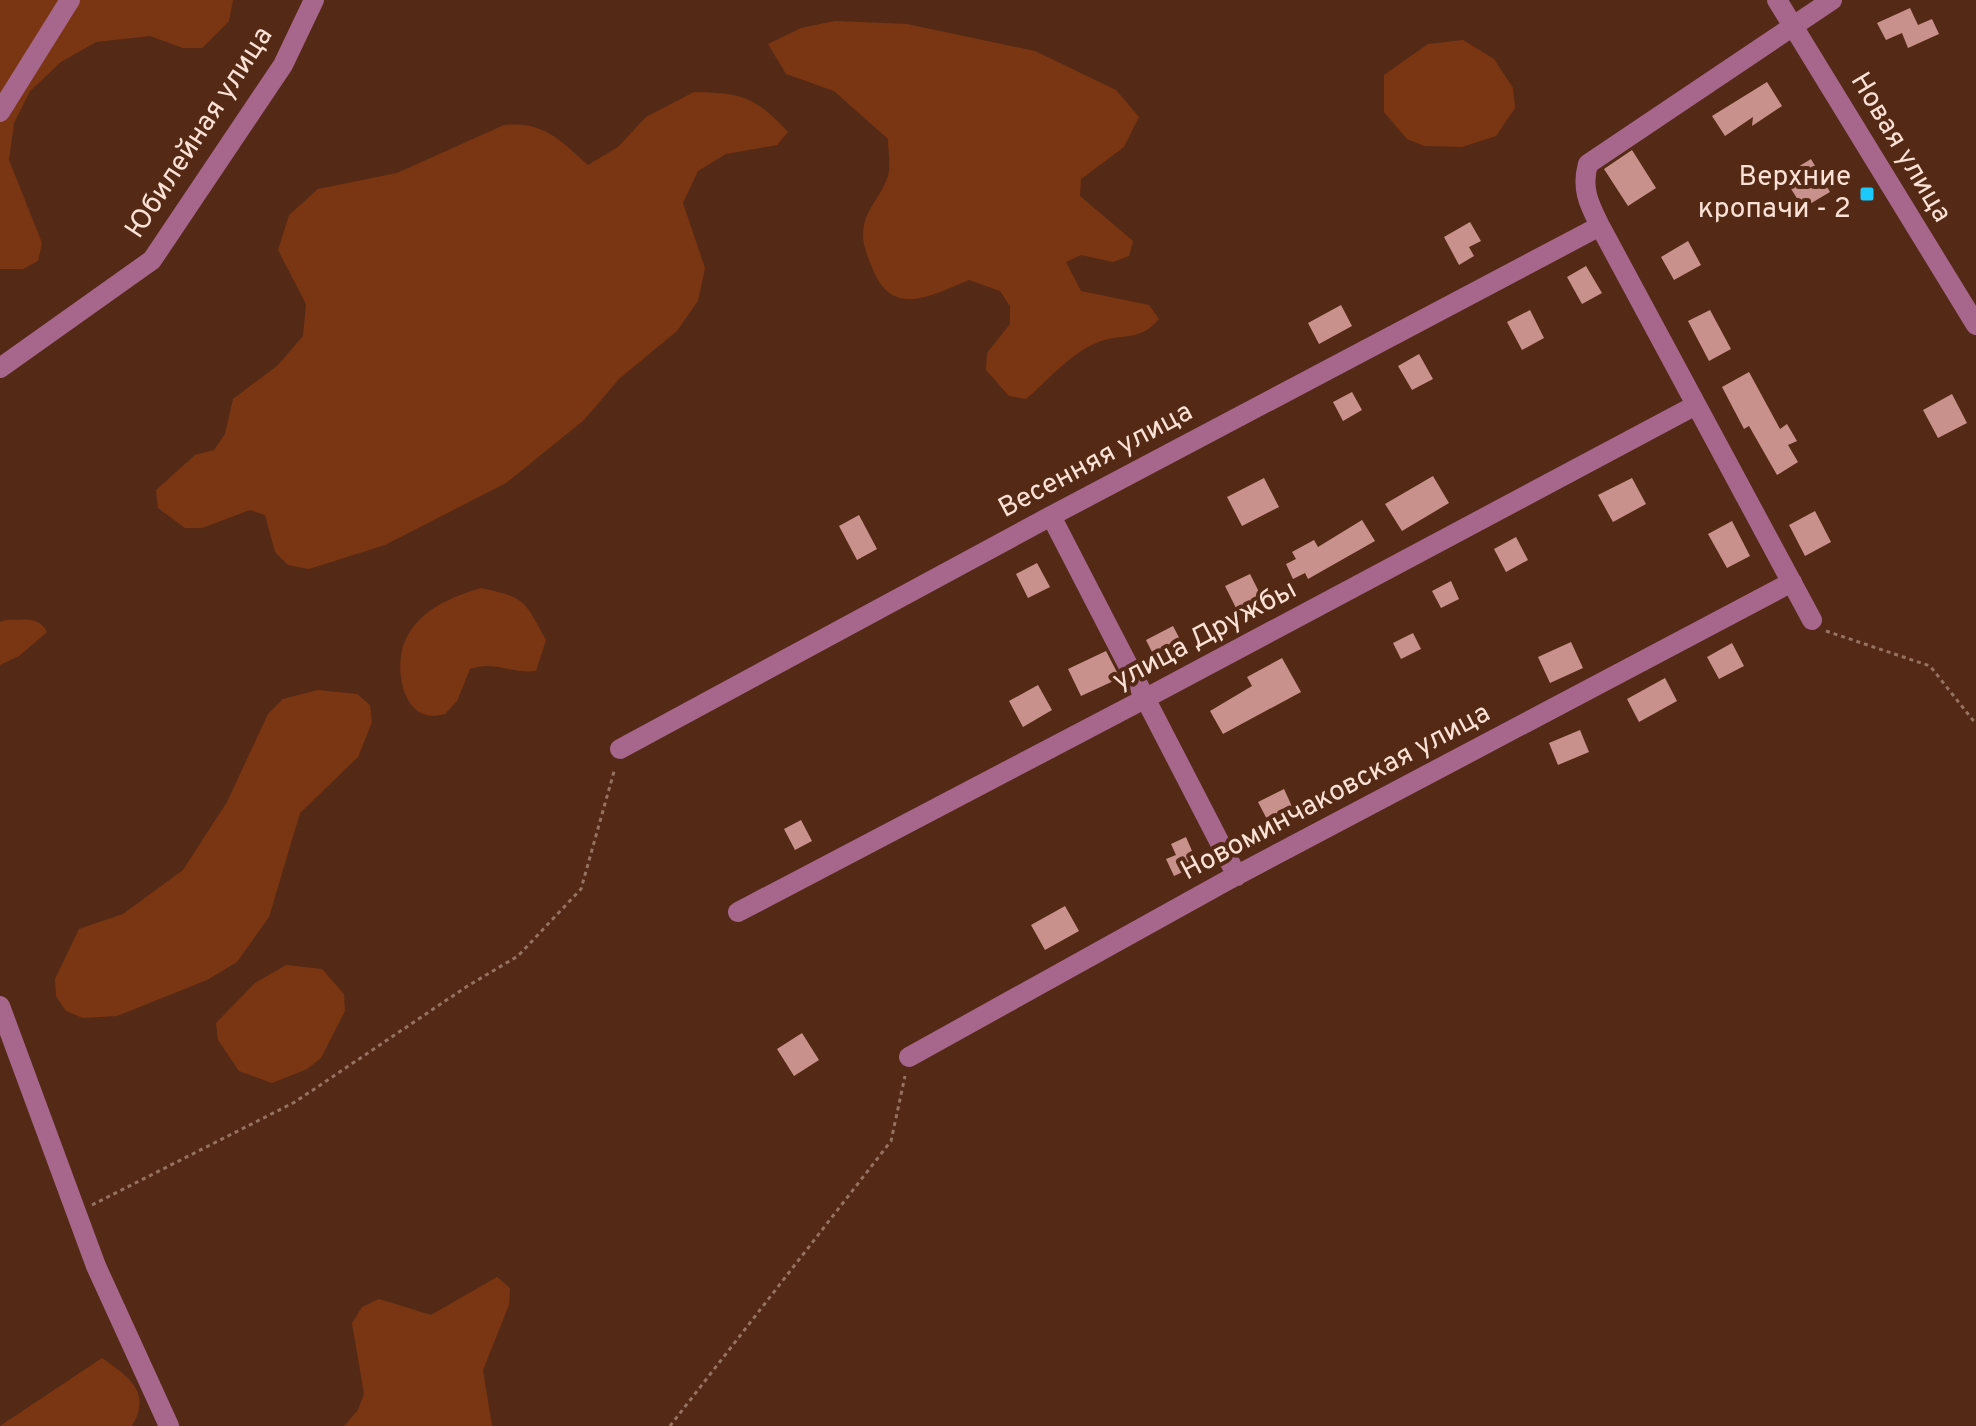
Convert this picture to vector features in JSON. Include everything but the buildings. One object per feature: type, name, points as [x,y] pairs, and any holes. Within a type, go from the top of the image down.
[{"type":"street","points":[[0,112],[70,0]]},
{"type":"street","name":"Юбилейная улица","points":[[0,368],[152,260],[283,65],[314,0]]},
{"type":"street","name":"Новая улица","points":[[1777,0],[1976,325]]},
{"type":"street","points":[[1812,620],[1600,226],[1586,199],[1583,181],[1588,164],[1832,0]]},
{"type":"street","name":"Весенняя улица","points":[[620,749],[1051,516],[1600,226]]},
{"type":"street","name":"улица Дружбы","points":[[738,912],[1696,405]]},
{"type":"street","points":[[1051,516],[1237,876]]},
{"type":"street","name":"Новоминчаковская улица","points":[[909,1057],[1237,876],[1792,582]]},
{"type":"street","points":[[0,1006],[96,1266],[169,1426]]},
{"type":"path","points":[[1812,620],[1828,633],[1930,666],[1976,724]]},
{"type":"path","points":[[76,1213],[295,1102],[466,987],[518,956],[581,889],[620,749]]},
{"type":"path","points":[[670,1426],[891,1141],[909,1057]]},
{"type":"shaded area","points":[[0,0],[233,0],[229,21],[202,48],[183,48],[150,36],[96,42],[61,62],[30,91],[14,123],[9,160],[42,243],[38,261],[23,269],[0,269]]},
{"type":"shaded area","points":[[835,21],[907,24],[1035,51],[1116,90],[1139,117],[1124,147],[1081,179],[1080,196],[1133,241],[1129,256],[1113,262],[1081,255],[1066,262],[1081,291],[1149,305],[1159,319],[1137,334],[1105,340],[1086,348],[1026,399],[1009,396],[986,370],[987,353],[1010,324],[1010,306],[1000,291],[969,280],[914,299],[890,294],[872,267],[863,236],[866,219],[888,176],[888,139],[834,91],[786,74],[768,44],[801,28]]},
{"type":"shaded area","points":[[1463,40],[1494,59],[1513,88],[1515,108],[1496,136],[1462,147],[1424,146],[1407,139],[1384,112],[1384,75],[1428,44]]},
{"type":"shaded area","points":[[694,92],[747,99],[766,111],[788,132],[777,145],[726,154],[698,171],[683,203],[705,268],[698,301],[677,331],[619,379],[584,420],[506,483],[385,545],[309,569],[288,565],[275,552],[265,515],[250,510],[202,528],[185,528],[158,508],[156,490],[195,455],[214,450],[225,434],[233,399],[278,365],[303,336],[306,304],[278,250],[289,215],[318,189],[397,173],[504,125],[530,126],[551,134],[588,165],[618,147],[646,117]]},
{"type":"shaded area","points":[[481,588],[516,598],[533,616],[546,640],[536,671],[495,666],[470,669],[457,701],[445,714],[431,716],[418,711],[405,694],[400,671],[406,639],[428,612],[448,600]]},
{"type":"shaded area","points":[[35,621],[47,632],[19,656],[0,665],[0,622]]},
{"type":"shaded area","points":[[318,690],[357,694],[370,705],[372,722],[358,757],[300,813],[269,917],[237,962],[207,980],[117,1016],[83,1018],[66,1011],[56,996],[55,979],[79,929],[123,914],[183,870],[227,802],[268,714],[283,699]]},
{"type":"shaded area","points":[[286,965],[322,969],[344,994],[345,1011],[321,1058],[307,1069],[272,1083],[239,1071],[218,1040],[216,1023],[255,983]]},
{"type":"shaded area","points":[[497,1277],[510,1288],[509,1305],[483,1370],[492,1426],[344,1426],[358,1410],[364,1394],[352,1323],[362,1307],[379,1299],[431,1315]]},
{"type":"shaded area","points":[[102,1358],[135,1386],[140,1404],[132,1426],[0,1426]]},
{"type":"place","name":"Верхние кропачи - 2","points":[[1867,194]]}]
